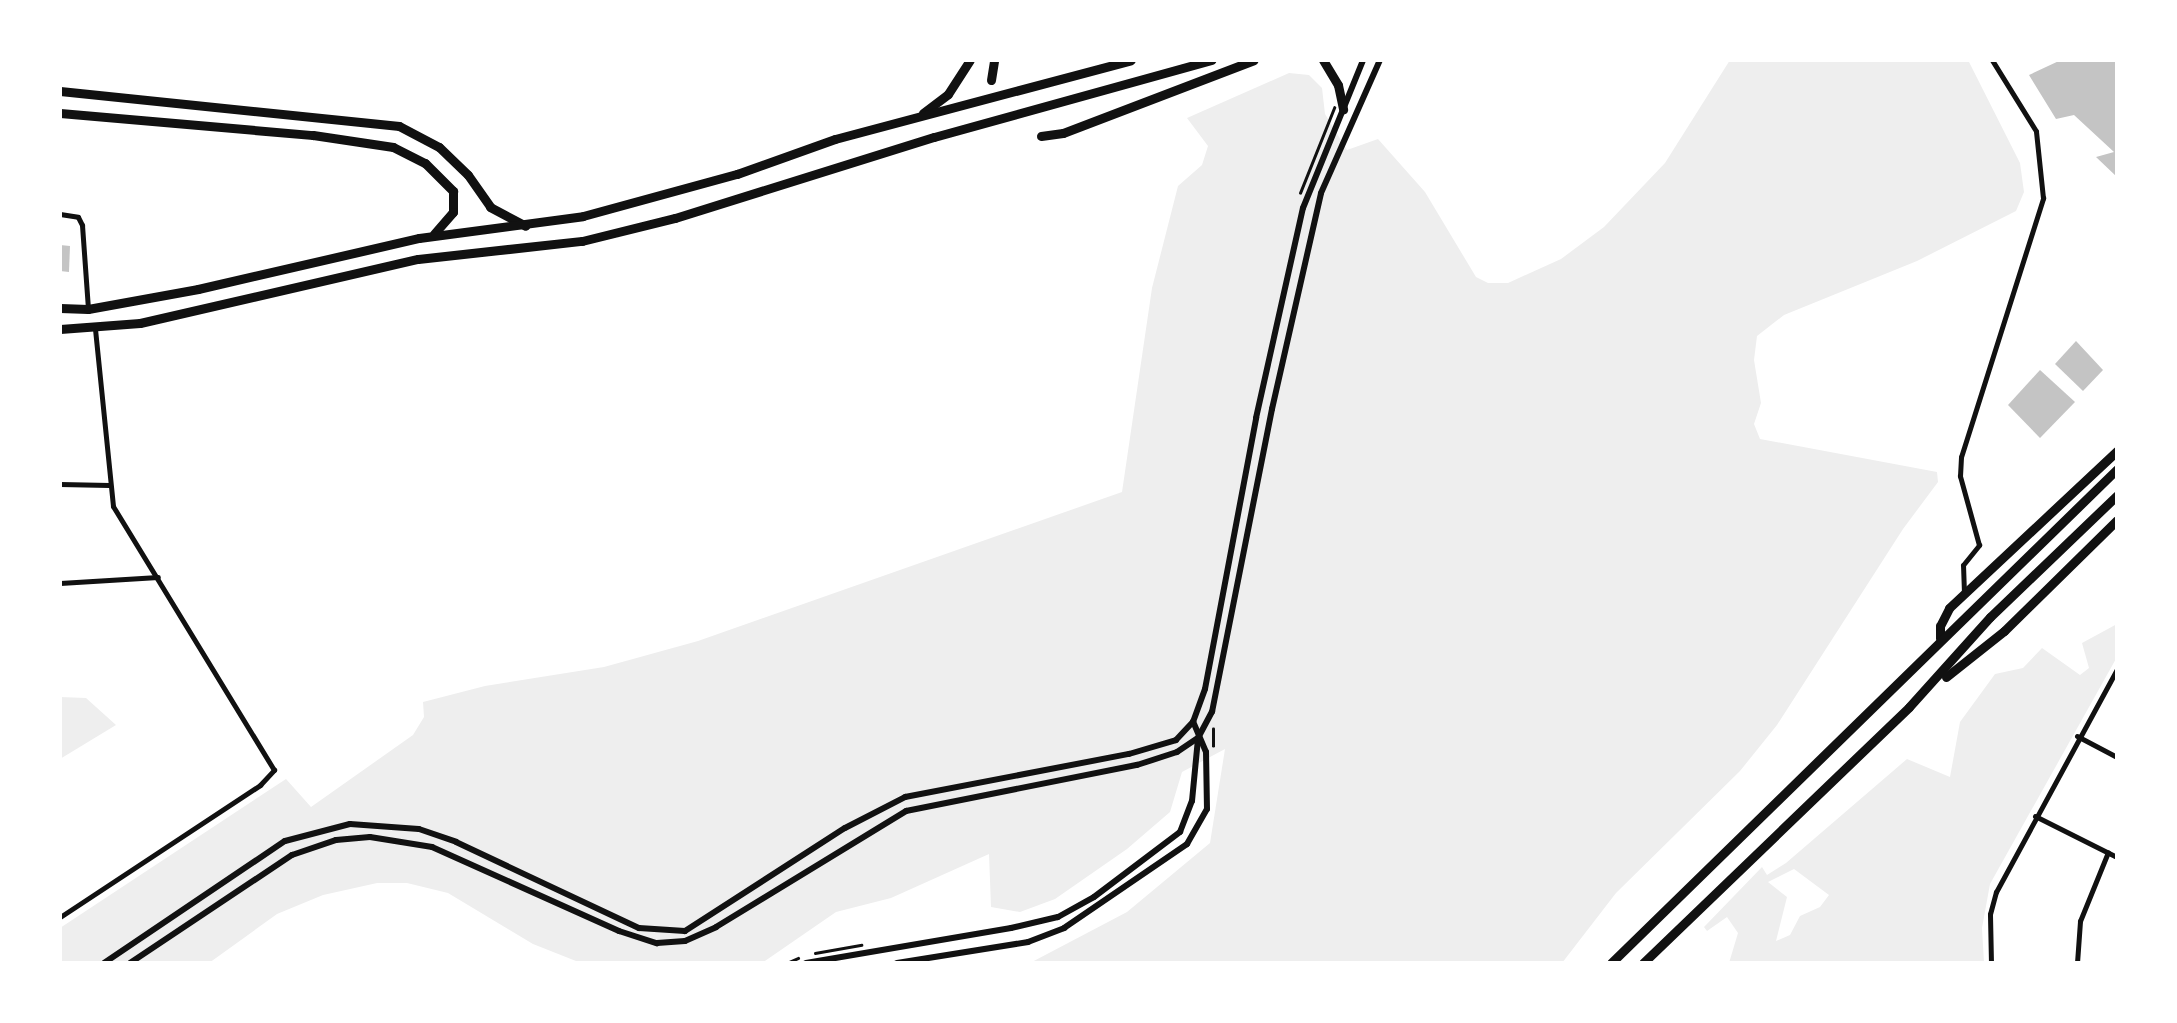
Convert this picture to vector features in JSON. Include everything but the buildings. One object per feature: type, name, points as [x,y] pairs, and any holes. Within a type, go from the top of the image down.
[{"type":"main road","points":[[910,120],[948,94],[970,60]]},
{"type":"main road","points":[[991,80],[994,60]]},
{"type":"main road","points":[[60,308],[88,309],[419,238],[527,226],[736,174],[835,139],[1131,60]]},
{"type":"main road","points":[[60,329],[140,323],[391,264],[532,250],[629,230],[1212,60]]},
{"type":"main road","points":[[1041,136],[1062,133],[1254,60]]},
{"type":"main road","points":[[1323,60],[1338,86],[1338,110]]},
{"type":"main road","points":[[60,91],[399,126],[456,161],[497,214],[527,226]]},
{"type":"main road","points":[[60,113],[313,135],[393,147],[425,164],[447,182],[454,196],[447,222],[419,238]]},
{"type":"main road","points":[[1940,638],[1944,618],[1964,593],[2117,451]]},
{"type":"main road","points":[[1610,963],[2117,469]]},
{"type":"main road","points":[[1643,963],[1909,707],[1990,616],[2117,495]]},
{"type":"main road","points":[[1909,707],[2004,631],[2117,520]]},
{"type":"street","points":[[104,963],[285,841],[350,824],[419,830],[456,842],[639,928],[685,931],[844,828],[905,797],[1129,754],[1176,740],[1193,722],[1204,689],[1260,399],[1304,208],[1338,110],[1363,60]]},
{"type":"street","points":[[130,963],[292,855],[351,838],[400,839],[432,847],[619,931],[657,942],[685,941],[716,927],[906,811],[1137,765],[1177,752],[1198,738],[1210,721],[1272,409],[1321,193],[1380,60]]},
{"type":"street","points":[[1964,593],[1963,566],[1979,545],[1960,476],[1961,457],[2043,198],[2036,131],[1992,60]]},
{"type":"street","points":[[60,214],[78,217],[82,226],[88,309]]},
{"type":"street","points":[[60,917],[260,784],[274,770],[113,506],[95,329]]},
{"type":"street","points":[[60,484],[109,485]]},
{"type":"street","points":[[60,583],[158,578]]},
{"type":"street","points":[[1991,963],[1992,903],[2035,816],[2117,669]]},
{"type":"street","points":[[897,963],[1028,942],[1064,928],[1187,844],[1206,809],[1206,752],[1193,722]]},
{"type":"street","points":[[2078,736],[2117,757]]},
{"type":"street","points":[[806,963],[1012,928],[1058,917],[1094,897],[1180,832],[1192,802],[1198,738]]},
{"type":"street","points":[[2035,816],[2117,856]]},
{"type":"street","points":[[2077,963],[2080,921],[2108,852]]},
{"type":"path","points":[[1298,203],[1338,110]]},
{"type":"path","points":[[1213,722],[1213,760]]},
{"type":"shaded area","points":[[1730,60],[1968,60],[2020,163],[2024,192],[2016,211],[1917,261],[1784,315],[1757,336],[1754,360],[1761,403],[1754,424],[1760,439],[1937,472],[1938,482],[1903,529],[1777,725],[1740,771],[1616,893],[1562,963],[1030,963],[1127,912],[1210,843],[1225,749],[1182,772],[1170,812],[1127,849],[1055,899],[1020,912],[991,907],[989,854],[891,898],[836,912],[762,963],[581,963],[533,944],[448,893],[407,883],[377,883],[323,895],[277,914],[209,963],[60,963],[60,928],[286,779],[311,807],[413,735],[424,717],[423,702],[485,686],[604,667],[698,641],[1122,492],[1152,288],[1178,186],[1202,165],[1208,146],[1187,118],[1289,73],[1309,75],[1322,88],[1325,114],[1347,150],[1378,139],[1425,192],[1476,277],[1488,283],[1508,283],[1561,259],[1604,227],[1665,163]]},
{"type":"shaded area","points":[[2117,624],[2117,657],[1990,884],[1982,928],[1984,963],[1729,963],[1738,933],[1727,917],[1707,931],[1704,927],[1762,867],[1767,875],[1786,863],[1907,759],[1950,777],[1960,722],[1995,674],[2023,668],[2042,648],[2080,675],[2089,668],[2082,643]],"holes":[[[1794,869],[1829,895],[1820,907],[1800,916],[1790,935],[1776,941],[1787,897],[1768,882]]]},
{"type":"shaded area","points":[[60,697],[86,698],[116,725],[60,759]]}]
